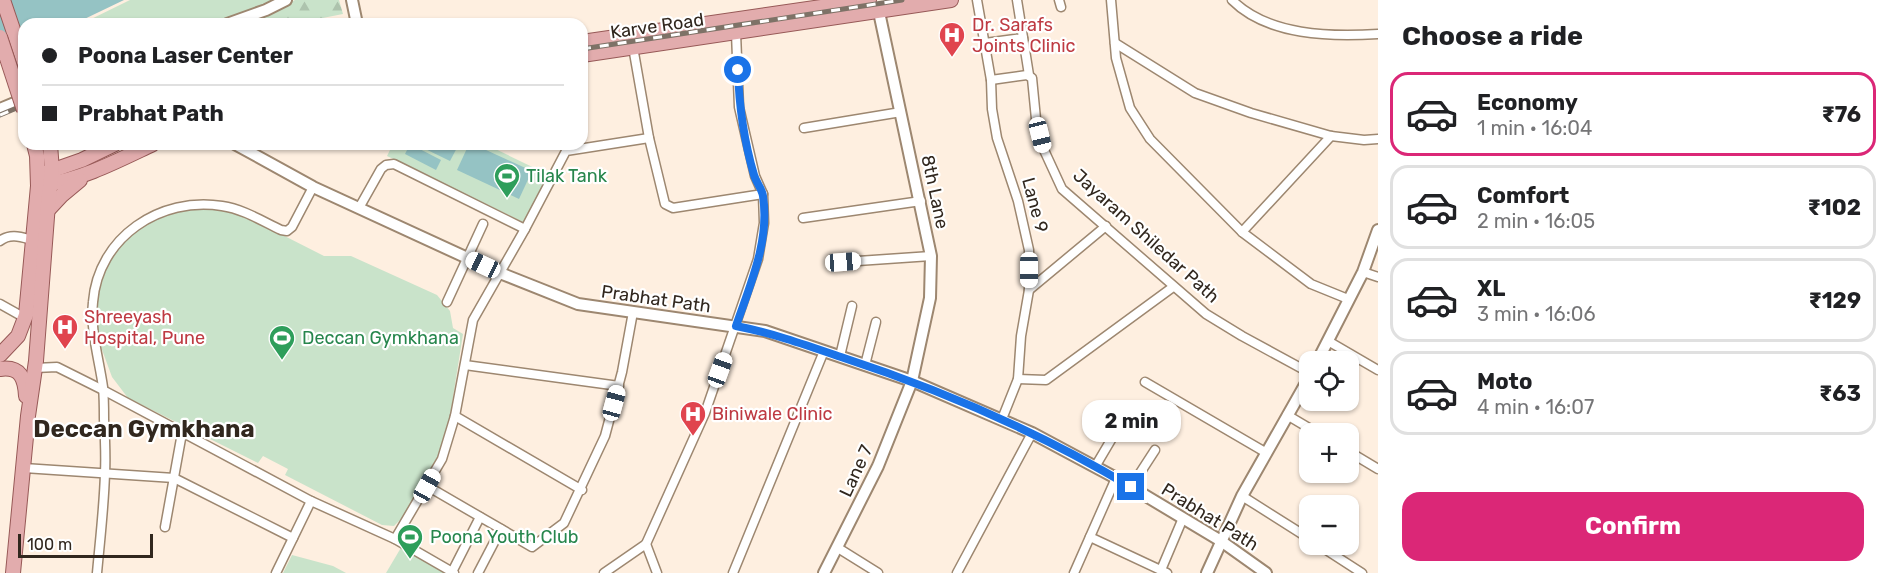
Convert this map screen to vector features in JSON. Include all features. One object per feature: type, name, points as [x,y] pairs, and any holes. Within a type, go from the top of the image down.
[{"type":"main road","points":[[3,0],[18,44]]},
{"type":"main road","name":"Karve Road","points":[[588,41],[869,0]]},
{"type":"main road","name":"Karve Road","points":[[588,54],[951,0]]},
{"type":"main road","points":[[0,37],[18,92]]},
{"type":"main road","points":[[0,355],[13,343],[25,321],[38,180],[35,150]]},
{"type":"main road","points":[[13,573],[52,178],[50,150]]},
{"type":"main road","points":[[61,150],[73,159],[82,159]]},
{"type":"main road","points":[[52,178],[82,159],[102,150]]},
{"type":"main road","points":[[48,211],[89,174],[140,150]]},
{"type":"main road","points":[[38,180],[89,174]]},
{"type":"main road","points":[[0,369],[13,369],[22,375],[28,416]]},
{"type":"street","points":[[244,18],[286,0]]},
{"type":"street","points":[[345,0],[349,18]]},
{"type":"street","points":[[352,0],[356,18]]},
{"type":"street","name":"Lane 9","points":[[977,0],[991,80],[992,109],[997,138],[1018,201],[1029,250],[1029,290],[1021,336],[1018,379],[1002,419]]},
{"type":"street","name":"Jayaram Shiledar Path","points":[[1017,0],[1029,75],[1032,80],[1036,119],[1044,150],[1062,189],[1173,287],[1215,319],[1299,368]]},
{"type":"street","points":[[1111,0],[1116,58],[1130,108],[1150,139],[1242,232],[1311,284],[1348,299]]},
{"type":"street","points":[[1232,0],[1264,21],[1303,33],[1339,37],[1378,34]]},
{"type":"street","name":"8th Lane","points":[[879,12],[932,256],[930,298],[912,381]]},
{"type":"street","points":[[604,573],[646,544],[705,413],[758,259],[765,223],[763,194],[754,176],[739,107],[736,33]]},
{"type":"street","points":[[985,43],[1023,38]]},
{"type":"street","points":[[1115,43],[1195,93],[1251,113],[1331,136],[1378,140]]},
{"type":"street","points":[[633,47],[649,138],[665,204],[673,208],[763,194]]},
{"type":"street","points":[[991,80],[1029,75]]},
{"type":"street","points":[[0,109],[18,102]]},
{"type":"street","points":[[804,128],[901,112]]},
{"type":"street","points":[[1242,232],[1331,136]]},
{"type":"street","points":[[588,148],[649,138]]},
{"type":"street","name":"Prabhat Path","points":[[246,150],[313,187],[358,208],[500,273],[578,304],[765,331],[912,381],[1002,419],[1095,466],[1221,541],[1266,573]]},
{"type":"street","points":[[395,539],[442,459],[455,416],[472,320],[525,229],[566,151],[572,150]]},
{"type":"street","points":[[358,208],[381,169],[386,165],[394,164],[525,229]]},
{"type":"street","points":[[97,573],[105,473],[103,390],[93,326],[93,295],[102,266],[112,249],[126,233],[142,221],[181,206],[202,204],[234,208],[287,231],[292,227],[313,187]]},
{"type":"street","points":[[803,218],[921,201]]},
{"type":"street","points":[[447,302],[483,224]]},
{"type":"street","points":[[1029,290],[1106,226]]},
{"type":"street","points":[[1323,351],[1363,272],[1378,230]]},
{"type":"street","points":[[2,236],[32,240]]},
{"type":"street","points":[[843,262],[932,256]]},
{"type":"street","points":[[1363,272],[1378,277]]},
{"type":"street","points":[[1018,379],[1046,380],[1173,287]]},
{"type":"street","points":[[0,303],[25,321]]},
{"type":"street","points":[[840,356],[852,306]]},
{"type":"street","points":[[427,486],[532,547],[564,524],[582,490],[605,436],[633,312]]},
{"type":"street","points":[[865,365],[876,322]]},
{"type":"street","points":[[1328,341],[1378,370]]},
{"type":"street","points":[[733,573],[824,351]]},
{"type":"street","points":[[465,365],[618,386]]},
{"type":"street","points":[[35,368],[57,367],[311,501],[395,539],[453,572],[480,517]]},
{"type":"street","name":"Lane 7","points":[[824,573],[878,466],[912,381]]},
{"type":"street","points":[[1145,382],[1265,452]]},
{"type":"street","points":[[1207,573],[1242,496],[1299,394]]},
{"type":"street","points":[[1287,415],[1300,423]]},
{"type":"street","points":[[455,416],[582,490]]},
{"type":"street","points":[[1095,466],[1118,428]]},
{"type":"street","points":[[165,527],[182,433]]},
{"type":"street","points":[[957,573],[1032,433]]},
{"type":"street","points":[[1131,487],[1155,450]]},
{"type":"street","points":[[1359,458],[1378,469]]},
{"type":"street","points":[[24,468],[174,478],[293,538]]},
{"type":"street","points":[[1074,573],[1116,478]]},
{"type":"street","points":[[1242,496],[1299,532]]},
{"type":"street","points":[[276,573],[311,501]]},
{"type":"street","points":[[1090,537],[1164,572],[1183,518]]},
{"type":"street","points":[[478,573],[501,529]]},
{"type":"street","points":[[646,544],[657,573]]},
{"type":"street","points":[[838,548],[878,573]]},
{"type":"street","points":[[1334,555],[1362,573]]},
{"type":"green space","points":[[130,0],[276,0],[232,18],[93,18]]},
{"type":"green space","points":[[295,0],[339,0],[343,14],[323,18],[258,18]]},
{"type":"green space","name":"Tilak Tank","points":[[390,150],[497,150],[549,175],[525,223],[387,156]]},
{"type":"green space","name":"Deccan Gymkhana","points":[[191,207],[233,210],[324,256],[351,256],[437,295],[450,311],[453,328],[463,334],[450,416],[439,454],[402,518],[394,526],[382,525],[285,475],[288,469],[263,456],[258,463],[128,398],[112,377],[95,326],[97,286],[114,250],[144,223]]},
{"type":"green space","name":"Poona Youth Club","points":[[402,546],[449,573],[386,573]]},
{"type":"green space","points":[[292,555],[333,566],[346,573],[283,573]]},
{"type":"water","points":[[0,0],[124,0],[86,18],[18,18],[18,48],[0,55]]},
{"type":"water","points":[[407,150],[422,150],[441,160],[436,170],[405,154]]},
{"type":"water","points":[[427,150],[456,150],[450,161]]},
{"type":"water","points":[[466,150],[486,150],[532,171],[519,199],[457,170]]},
{"type":"railway","points":[[588,48],[902,0]]},
{"type":"railway","points":[[0,115],[18,108]]},
{"type":"place","name":"Dr. Sarafs Joints Clinic","points":[[952,58]]},
{"type":"place","name":"Tilak Tank","points":[[507,199]]},
{"type":"place","name":"Shreeyash Hospital, Pune","points":[[65,350]]},
{"type":"place","name":"Deccan Gymkhana","points":[[282,361]]},
{"type":"place","name":"Biniwale Clinic","points":[[693,437]]},
{"type":"place","name":"Poona Youth Club","points":[[410,560]]},
{"type":"district","name":"Deccan Gymkhana","points":[[144,429]]},
{"type":"route","points":[[738,70],[739,107],[754,176],[763,194],[765,223],[758,259],[736,326],[765,331],[912,381],[1032,433],[1131,487]]}]
